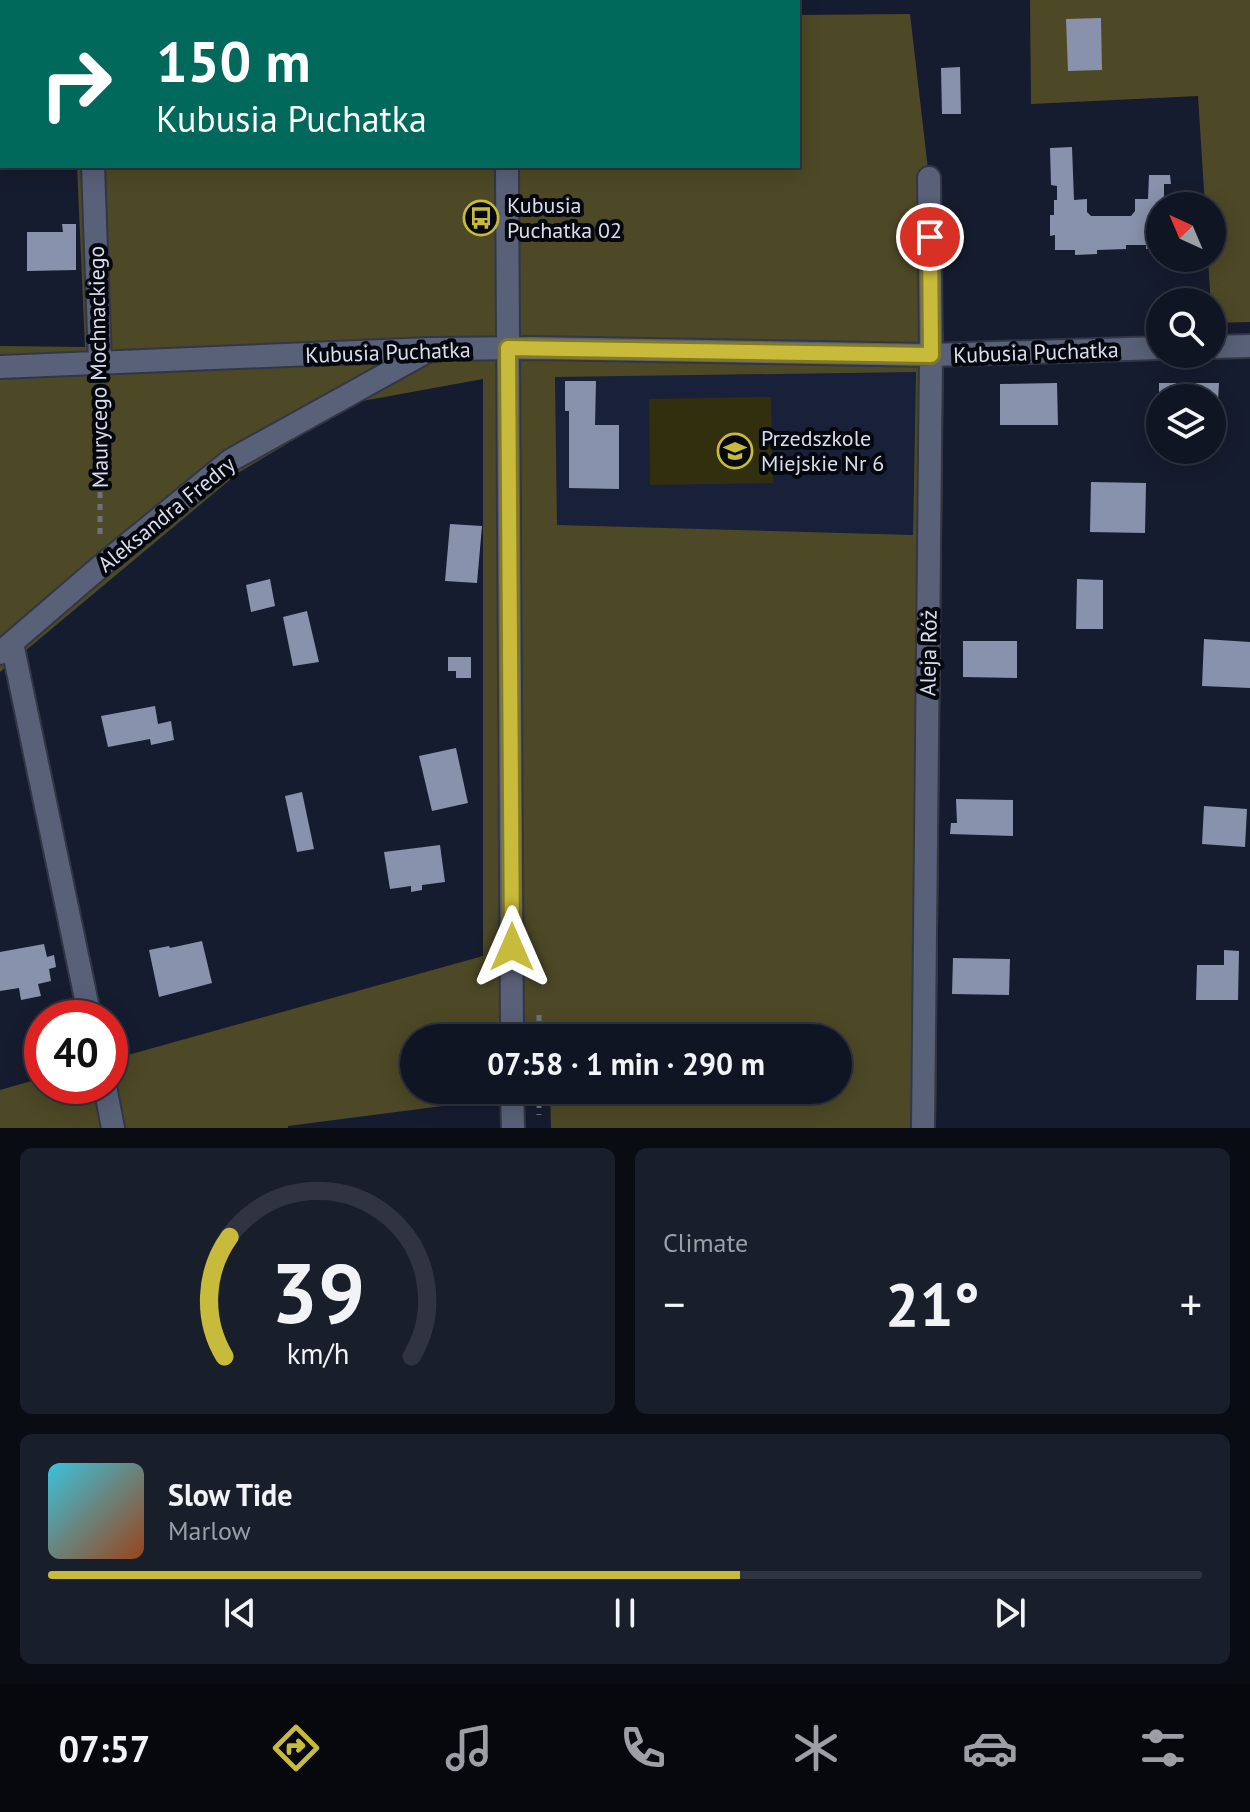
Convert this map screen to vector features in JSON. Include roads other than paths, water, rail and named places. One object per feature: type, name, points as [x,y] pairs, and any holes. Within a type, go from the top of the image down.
[{"type":"street","name":"Maurycego Mochnackiego","points":[[93,168],[100,363]]},
{"type":"street","points":[[507,168],[512,1024]]},
{"type":"street","name":"Aleja Róż","points":[[923,1128],[931,355],[929,178]]},
{"type":"street","points":[[1226,347],[1250,346]]},
{"type":"street","name":"Kubusia Puchatka","points":[[0,367],[430,349],[931,355],[1146,348]]},
{"type":"street","name":"Aleksandra Fredry","points":[[6,648],[231,460],[430,349]]},
{"type":"street","points":[[6,648],[86,1000]]},
{"type":"street","points":[[108,1104],[113,1128]]},
{"type":"street","points":[[512,1104],[513,1128]]},
{"type":"place","name":"Kubusia Puchatka 02","points":[[481,218]]},
{"type":"place","name":"Przedszkole Miejskie Nr 6","points":[[735,451]]}]
